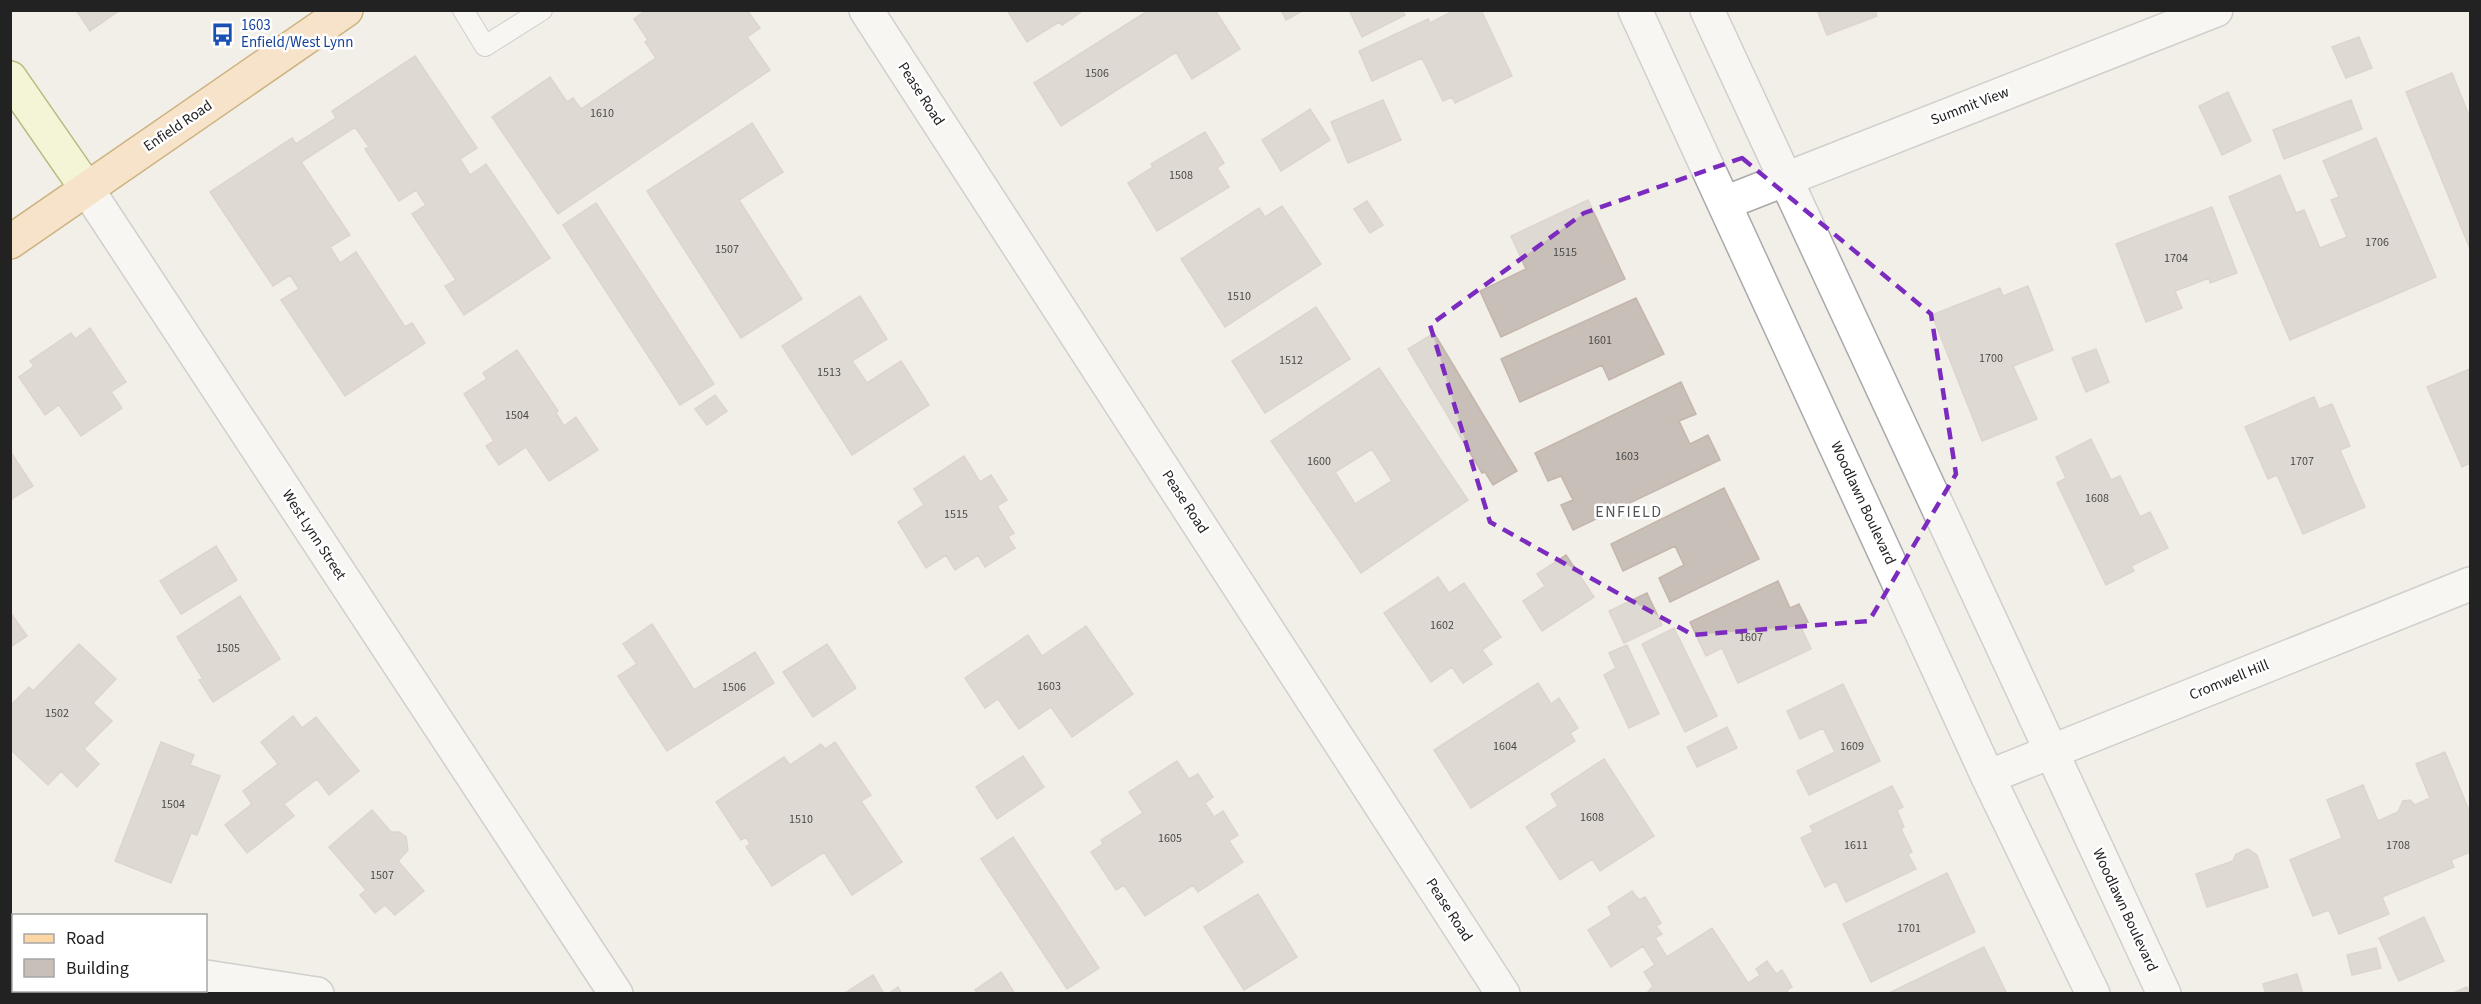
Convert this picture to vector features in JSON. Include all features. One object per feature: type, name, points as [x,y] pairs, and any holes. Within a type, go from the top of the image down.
[{"type":"main road","name":"Enfield Road","points":[[10,242],[346,10]]},
{"type":"street","name":"Pease Road","points":[[866,10],[1503,993]]},
{"type":"street","name":"Woodlawn Boulevard","points":[[1635,10],[1988,777],[2093,993]]},
{"type":"street","name":"Woodlawn Boulevard","points":[[1707,10],[2049,752],[2164,993]]},
{"type":"street","name":"Summit View","points":[[1725,203],[2216,10]]},
{"type":"street","name":"West Lynn Street","points":[[10,78],[87,189],[616,993]]},
{"type":"street","name":"Cromwell Hill","points":[[1988,777],[2470,584]]},
{"type":"street","points":[[207,977],[317,993]]},
{"type":"lane","points":[[463,10],[485,46],[542,10]]},
{"type":"highlighted area","points":[[1742,158],[1931,314],[1956,474],[1869,621],[1693,635],[1490,522],[1430,325],[1584,213]]},
{"type":"building","points":[[76,10],[120,10],[90,31]]},
{"type":"building","points":[[646,10],[729,10],[732,14],[737,10],[747,10],[760,28],[747,37],[770,70],[558,214],[492,117],[550,77],[567,102],[573,98],[581,109],[656,58],[645,42],[648,40],[634,19]]},
{"type":"building","points":[[1007,10],[1084,10],[1062,25],[1059,22],[1027,42]]},
{"type":"building","points":[[1149,10],[1215,10],[1240,49],[1192,79],[1176,52],[1061,126],[1034,83]]},
{"type":"building","points":[[1281,10],[1304,10],[1286,20]]},
{"type":"building","points":[[1349,10],[1406,10],[1403,12],[1405,15],[1362,37]]},
{"type":"building","points":[[1455,10],[1481,10],[1512,76],[1455,103],[1452,97],[1443,101],[1422,58],[1372,81],[1359,51],[1428,19],[1430,23]]},
{"type":"building","points":[[1817,10],[1875,10],[1877,16],[1827,35]]},
{"type":"building","points":[[2359,37],[2372,68],[2346,78],[2332,47]]},
{"type":"building","points":[[415,56],[477,148],[460,159],[470,175],[486,164],[550,258],[464,315],[445,286],[456,280],[412,214],[426,205],[416,190],[399,201],[365,149],[369,147],[355,127],[301,162],[350,235],[330,247],[340,263],[356,252],[405,327],[412,323],[425,343],[345,396],[281,300],[299,289],[290,275],[273,286],[210,192],[292,138],[296,144],[336,118],[332,111]]},
{"type":"building","points":[[2452,73],[2470,118],[2470,249],[2406,92]]},
{"type":"building","points":[[2228,92],[2251,141],[2222,155],[2199,106]]},
{"type":"building","points":[[1383,100],[1401,140],[1348,163],[1331,122]]},
{"type":"building","points":[[2351,100],[2362,129],[2284,159],[2273,130]]},
{"type":"building","points":[[1310,109],[1330,140],[1281,171],[1262,140]]},
{"type":"building","points":[[752,123],[783,172],[739,200],[802,299],[741,338],[647,191]]},
{"type":"building","points":[[1205,132],[1224,163],[1217,168],[1229,187],[1157,231],[1128,183],[1153,167],[1151,164]]},
{"type":"building","points":[[2376,138],[2436,277],[2290,340],[2229,197],[2280,175],[2296,213],[2304,210],[2320,248],[2347,237],[2331,200],[2339,197],[2323,161]]},
{"type":"building","points":[[1588,200],[1625,279],[1501,337],[1480,291],[1526,269],[1511,236]]},
{"type":"building","points":[[1367,201],[1383,225],[1370,233],[1354,209]]},
{"type":"building","points":[[596,203],[714,384],[680,405],[563,225]]},
{"type":"building","points":[[1282,206],[1321,264],[1225,327],[1181,259],[1259,208],[1265,217]]},
{"type":"building","points":[[2212,207],[2237,273],[2210,283],[2209,278],[2175,291],[2182,308],[2146,322],[2116,244]]},
{"type":"building","points":[[2028,286],[2053,350],[2013,366],[2037,419],[1982,441],[1932,315],[2000,288],[2003,296]]},
{"type":"building","points":[[860,296],[887,339],[852,361],[867,383],[901,361],[929,405],[852,455],[782,346]]},
{"type":"building","points":[[1636,298],[1664,354],[1609,380],[1602,365],[1520,402],[1501,359]]},
{"type":"building","points":[[1316,307],[1350,359],[1265,413],[1232,361]]},
{"type":"building","points":[[90,328],[126,382],[111,392],[122,408],[81,436],[59,405],[45,415],[19,377],[34,366],[30,361],[71,333],[75,339]]},
{"type":"building","points":[[1434,333],[1517,471],[1493,485],[1485,472],[1482,473],[1408,349]]},
{"type":"building","points":[[2096,349],[2109,382],[2086,392],[2072,358]]},
{"type":"building","points":[[517,350],[558,411],[556,413],[564,426],[576,417],[598,450],[549,481],[526,447],[499,465],[486,446],[494,441],[464,394],[487,379],[483,373]]},
{"type":"building","points":[[1379,368],[1468,500],[1361,573],[1271,441]],"holes":[[[1372,449],[1392,481],[1355,504],[1335,472]]]},
{"type":"building","points":[[2470,369],[2470,463],[2462,467],[2427,387]]},
{"type":"building","points":[[1681,382],[1696,414],[1679,421],[1690,444],[1708,435],[1720,460],[1573,530],[1561,505],[1573,500],[1561,476],[1548,481],[1535,453]]},
{"type":"building","points":[[715,395],[727,411],[707,425],[695,409]]},
{"type":"building","points":[[2314,397],[2319,409],[2332,404],[2350,446],[2340,450],[2365,507],[2303,534],[2277,475],[2268,479],[2245,427]]},
{"type":"building","points":[[2091,439],[2111,480],[2120,476],[2140,517],[2150,512],[2168,548],[2131,566],[2134,571],[2106,585],[2057,483],[2066,478],[2056,457]]},
{"type":"building","points":[[10,451],[33,486],[10,500]]},
{"type":"building","points":[[964,456],[980,482],[991,475],[1007,500],[997,506],[1014,533],[1008,537],[1015,548],[985,567],[978,555],[955,570],[946,555],[926,568],[898,522],[924,505],[914,489]]},
{"type":"building","points":[[1724,488],[1759,559],[1670,602],[1659,578],[1684,565],[1675,546],[1623,571],[1611,544]]},
{"type":"building","points":[[216,546],[237,580],[181,614],[160,581]]},
{"type":"building","points":[[1566,555],[1594,597],[1542,631],[1523,601],[1545,586],[1537,574]]},
{"type":"building","points":[[1438,577],[1449,593],[1464,583],[1501,637],[1482,650],[1492,664],[1463,683],[1452,667],[1431,682],[1384,613]]},
{"type":"building","points":[[1778,581],[1790,608],[1799,604],[1808,622],[1800,625],[1811,649],[1738,683],[1722,648],[1706,656],[1690,622]]},
{"type":"building","points":[[1647,593],[1662,625],[1624,643],[1609,611]]},
{"type":"building","points":[[240,596],[280,659],[213,702],[199,680],[203,679],[177,637]]},
{"type":"building","points":[[10,612],[27,636],[10,647]]},
{"type":"building","points":[[652,624],[694,690],[755,652],[774,683],[667,751],[618,676],[637,664],[623,644]]},
{"type":"building","points":[[1086,626],[1133,694],[1072,737],[1051,707],[1019,729],[998,699],[985,708],[965,678],[1028,635],[1042,656]]},
{"type":"building","points":[[1674,628],[1717,716],[1685,732],[1642,644]]},
{"type":"building","points":[[79,644],[116,679],[93,703],[112,721],[84,749],[99,764],[77,787],[61,771],[48,785],[10,749],[10,706],[29,687],[33,691]]},
{"type":"building","points":[[827,644],[856,688],[813,717],[783,672]]},
{"type":"building","points":[[1627,645],[1659,714],[1629,728],[1604,675],[1616,668],[1609,653]]},
{"type":"building","points":[[1538,683],[1551,704],[1559,698],[1578,728],[1570,733],[1575,741],[1471,808],[1434,750]]},
{"type":"building","points":[[1843,684],[1880,761],[1809,795],[1797,771],[1835,752],[1823,728],[1800,739],[1787,711]]},
{"type":"building","points":[[293,716],[302,728],[316,717],[359,771],[329,795],[317,779],[284,804],[294,816],[247,853],[225,825],[252,804],[243,791],[278,764],[261,742]]},
{"type":"building","points":[[1727,727],[1737,748],[1697,767],[1687,747]]},
{"type":"building","points":[[161,742],[194,755],[190,765],[220,776],[197,835],[191,833],[171,883],[115,861]]},
{"type":"building","points":[[835,742],[871,795],[861,801],[902,862],[852,895],[824,852],[772,886],[746,847],[750,844],[746,837],[741,840],[716,802],[784,757],[790,765],[821,744],[825,749]]},
{"type":"building","points":[[2445,752],[2470,813],[2470,852],[2451,860],[2454,867],[2382,897],[2389,914],[2339,934],[2329,910],[2313,916],[2290,860],[2342,838],[2327,800],[2363,785],[2378,821],[2398,812],[2403,801],[2410,800],[2415,805],[2430,798],[2416,764]]},
{"type":"building","points":[[1023,756],[1044,787],[997,819],[976,787]]},
{"type":"building","points":[[1604,759],[1654,836],[1600,871],[1592,859],[1560,880],[1526,827],[1558,806],[1551,794]]},
{"type":"building","points":[[1177,761],[1189,779],[1198,774],[1213,797],[1205,803],[1214,817],[1223,811],[1238,835],[1229,841],[1243,862],[1198,892],[1193,885],[1145,916],[1124,885],[1116,890],[1091,852],[1103,844],[1101,840],[1143,813],[1129,792]]},
{"type":"building","points":[[1892,786],[1903,807],[1897,810],[1904,827],[1901,829],[1912,852],[1908,854],[1916,869],[1846,902],[1836,881],[1825,887],[1801,838],[1813,832],[1810,826]]},
{"type":"building","points":[[372,810],[391,832],[399,832],[406,837],[408,850],[398,861],[424,891],[395,915],[385,905],[375,913],[360,895],[366,890],[329,847]]},
{"type":"building","points":[[1013,837],[1099,968],[1067,989],[981,859]]},
{"type":"building","points":[[2248,849],[2257,855],[2268,887],[2207,907],[2196,874],[2233,861],[2236,854]]},
{"type":"building","points":[[1947,873],[1975,932],[1871,982],[1843,924]]},
{"type":"building","points":[[1632,891],[1639,900],[1645,897],[1661,923],[1656,926],[1662,934],[1655,938],[1667,957],[1712,928],[1748,983],[1760,975],[1756,969],[1767,961],[1776,974],[1782,970],[1792,987],[1787,990],[1789,994],[1646,994],[1653,986],[1644,972],[1655,965],[1643,946],[1611,967],[1588,930],[1612,915],[1608,907]]},
{"type":"building","points":[[1258,894],[1297,957],[1244,990],[1204,927]]},
{"type":"building","points":[[2424,917],[2444,961],[2399,981],[2379,938]]},
{"type":"building","points":[[1984,947],[2007,994],[1887,994]]},
{"type":"building","points":[[2376,948],[2381,968],[2352,975],[2347,955]]},
{"type":"building","points":[[1001,972],[1015,994],[978,994],[975,990]]},
{"type":"building","points":[[2297,974],[2303,994],[2266,994],[2263,984]]},
{"type":"building","points":[[873,975],[884,994],[845,994],[845,993]]},
{"type":"building","points":[[898,987],[902,994],[888,994]]},
{"type":"building","points":[[2467,987],[2470,994],[2451,994]]},
{"type":"place","name":"1603 Enfield/West Lynn","points":[[223,34]]},
{"type":"district","name":"ENFIELD","points":[[1629,512]]}]
